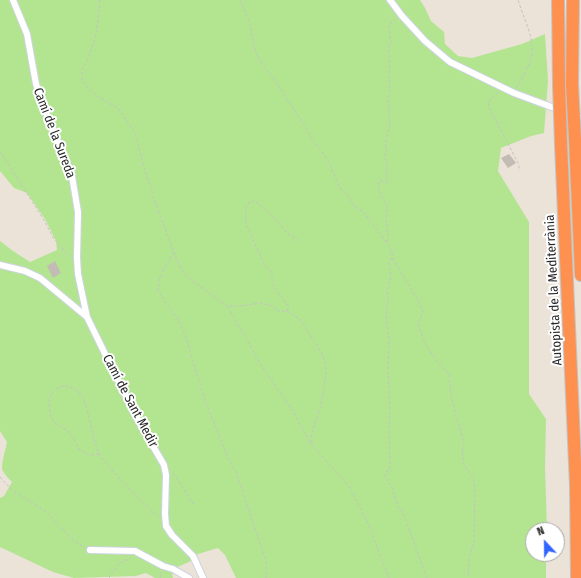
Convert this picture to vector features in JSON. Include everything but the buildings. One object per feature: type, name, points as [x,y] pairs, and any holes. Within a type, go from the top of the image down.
[{"type":"highway","name":"Autopista de la Mediterrània","points":[[558,0],[558,85],[576,486],[576,578]]},
{"type":"highway","points":[[573,0],[572,84],[575,176],[581,275]]},
{"type":"street","name":"Camí de la Sureda","points":[[13,0],[27,34],[36,84],[48,118],[72,176],[78,212],[78,266],[87,317]]},
{"type":"street","points":[[390,0],[425,41],[450,62],[514,93],[581,118]]},
{"type":"street","name":"Camí de Sant Medir","points":[[0,265],[25,271],[40,278],[87,317],[136,417],[164,465],[166,475],[166,526]]},
{"type":"street","points":[[166,526],[172,535],[193,556],[203,578]]},
{"type":"street","points":[[90,550],[135,551],[189,578]]},
{"type":"path","points":[[100,0],[96,35],[82,70],[82,80],[88,88],[100,98],[118,108],[136,135],[153,196],[181,269],[190,279],[227,306],[261,365],[293,411],[312,445],[350,488],[368,521],[389,578]]},
{"type":"path","points":[[240,0],[249,21],[259,60],[274,79],[311,138],[326,157],[340,188],[347,194],[355,207],[363,211],[387,243],[391,250],[392,257],[419,302],[423,312],[418,324],[427,347],[439,365],[449,374],[452,401],[464,443],[462,453],[464,464],[473,478],[475,488],[474,540],[469,559],[468,578]]},
{"type":"path","points":[[514,93],[526,71],[532,53],[529,30],[518,0]]},
{"type":"path","points":[[387,243],[387,206],[380,193],[378,182],[380,180],[387,183],[386,160],[384,155],[387,150],[385,144],[390,128],[388,101],[390,92],[390,63],[388,48],[391,42],[389,25],[390,22],[401,14]]},
{"type":"path","points":[[503,87],[488,102],[488,107],[519,165],[518,171]]},
{"type":"path","points":[[0,152],[44,220],[54,239],[78,266]]},
{"type":"path","points":[[287,311],[289,307],[272,282],[272,273],[264,264],[246,224],[246,208],[249,202],[255,201],[275,218],[286,232],[300,242]]},
{"type":"path","points":[[174,251],[160,278],[158,291],[176,315],[186,338],[204,398],[239,481],[266,561],[266,578]]},
{"type":"path","points":[[392,257],[389,263],[391,278],[387,291],[388,299],[386,318],[389,337],[388,368],[390,469],[386,472],[385,477],[393,489],[397,505],[405,518],[427,578]]},
{"type":"path","points":[[227,306],[241,306],[260,303],[270,305],[280,312],[287,311],[301,320],[307,327],[325,362],[325,380],[321,406],[311,436],[312,445]]},
{"type":"path","points":[[99,454],[90,454],[79,449],[75,439],[66,430],[55,424],[50,414],[49,401],[52,392],[59,387],[66,386],[74,389],[83,396],[99,454],[122,482],[137,495],[166,526]]},
{"type":"path","points":[[164,465],[176,477],[195,506]]},
{"type":"path","points":[[0,477],[13,491],[45,511],[82,548],[90,550]]},
{"type":"path","points":[[109,578],[120,563],[126,559],[142,555]]},
{"type":"green space","points":[[0,0],[420,0],[431,21],[444,32],[445,44],[458,56],[472,58],[522,44],[545,34],[548,81],[544,133],[531,136],[501,148],[498,171],[529,222],[529,394],[546,419],[545,468],[547,522],[525,522],[525,562],[546,562],[546,578],[236,578],[225,555],[218,548],[198,554],[191,561],[175,568],[172,575],[173,578],[155,578],[146,573],[136,576],[74,578],[53,572],[0,547],[0,498],[4,496],[12,482],[2,469],[7,442],[0,431],[0,241],[30,262],[57,250],[56,241],[45,219],[27,193],[14,188],[0,171]]}]
